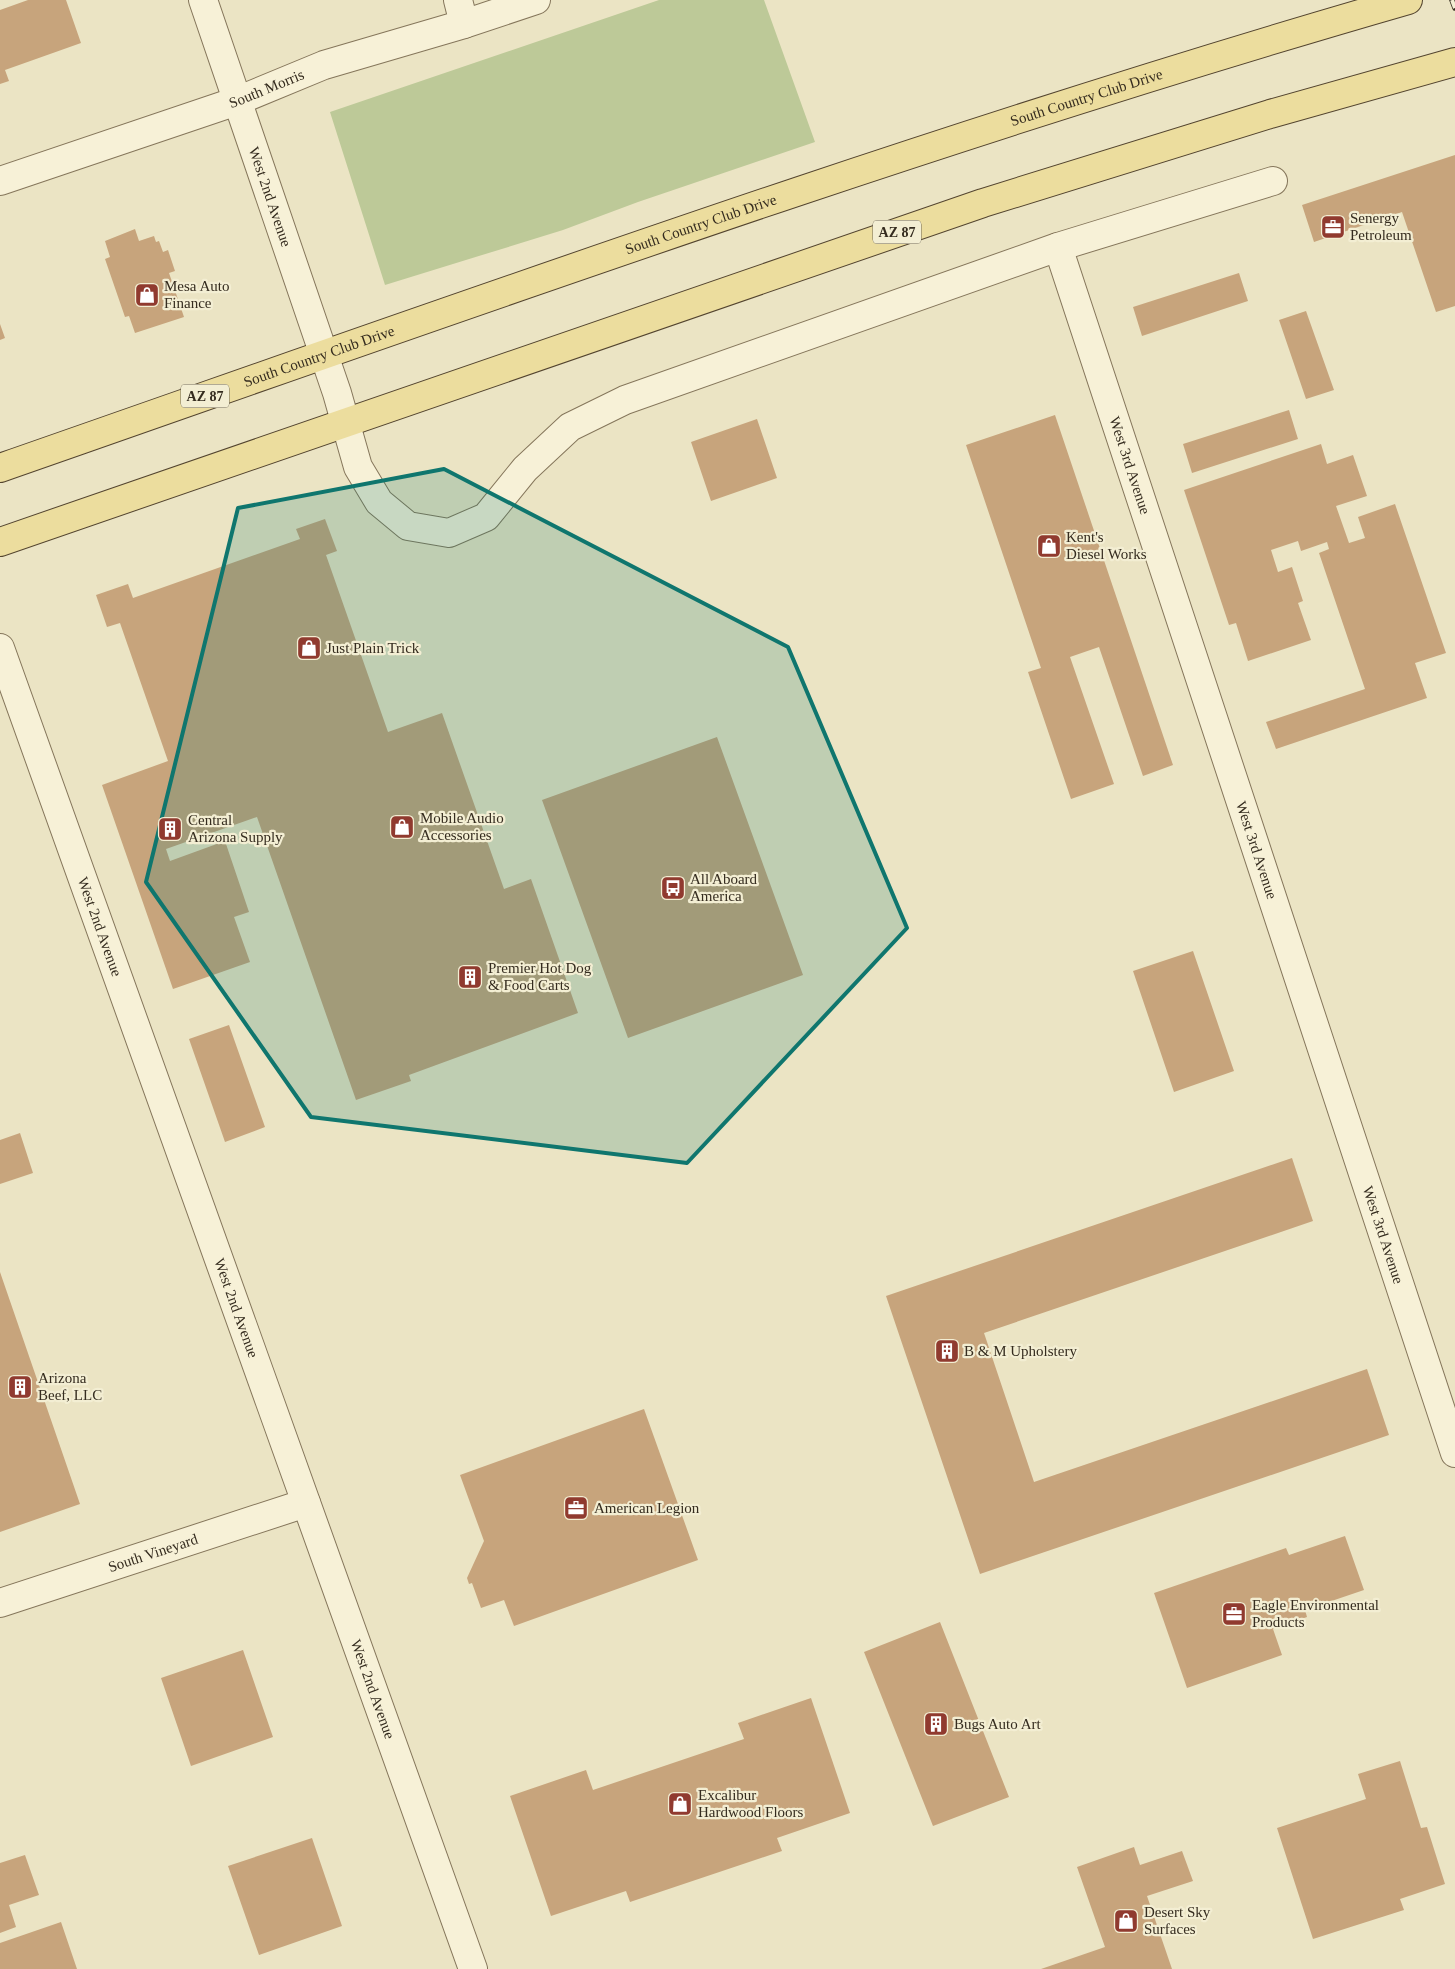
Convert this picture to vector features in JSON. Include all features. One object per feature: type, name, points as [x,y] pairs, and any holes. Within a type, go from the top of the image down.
[{"type":"main road","name":"South Country Club Drive","points":[[0,468],[768,201],[1054,107],[1408,0]]},
{"type":"main road","name":"AZ 87","points":[[0,542],[984,203],[1270,114],[1455,62]]},
{"type":"street","name":"West 2nd Avenue","points":[[204,0],[324,354],[345,422]]},
{"type":"street","name":"South Morris","points":[[0,181],[237,101],[461,12],[536,0]]},
{"type":"street","points":[[345,422],[358,467],[379,502],[408,526],[449,533],[486,517],[525,469],[570,427],[625,400],[1058,247],[1273,181]]},
{"type":"street","name":"West 3rd Avenue","points":[[1058,247],[1455,1453]]},
{"type":"street","name":"West 2nd Avenue","points":[[0,648],[473,1969]]},
{"type":"street","name":"South Vineyard","points":[[0,1603],[306,1503]]},
{"type":"highlighted area","points":[[444,469],[788,647],[907,928],[687,1163],[311,1117],[146,882],[238,508]]},
{"type":"green space","points":[[659,0],[764,0],[815,142],[638,202],[563,230],[385,285],[330,112]]},
{"type":"building","points":[[28,0],[66,0],[81,43],[5,70],[9,81],[0,84],[0,10]]},
{"type":"building","name":"Senergy Petroleum","points":[[1455,155],[1455,306],[1436,312],[1402,212],[1314,242],[1302,205]]},
{"type":"building","name":"Mesa Auto Finance","points":[[135,229],[139,241],[154,236],[156,242],[159,241],[163,252],[168,250],[175,271],[169,273],[184,317],[135,333],[129,316],[125,317],[105,259],[110,257],[105,241]]},
{"type":"building","points":[[1239,273],[1248,301],[1142,336],[1133,307]]},
{"type":"building","points":[[1306,311],[1334,390],[1306,399],[1279,320]]},
{"type":"building","points":[[0,324],[5,338],[0,340]]},
{"type":"building","points":[[1289,410],[1298,439],[1192,473],[1183,444]]},
{"type":"building","name":"Kent's Diesel Works","points":[[1055,415],[1173,765],[1143,776],[1099,647],[1070,657],[1114,784],[1071,799],[1028,672],[1041,668],[966,445]]},
{"type":"building","points":[[757,419],[777,478],[711,501],[691,442]]},
{"type":"building","points":[[1321,444],[1327,464],[1353,455],[1367,496],[1336,506],[1349,543],[1365,538],[1358,517],[1395,504],[1446,653],[1415,663],[1427,698],[1276,749],[1266,722],[1365,689],[1319,553],[1329,549],[1327,542],[1301,551],[1298,541],[1271,550],[1278,572],[1292,567],[1303,601],[1298,603],[1311,640],[1248,661],[1236,623],[1229,625],[1184,490]]},
{"type":"building","points":[[325,519],[337,551],[326,555],[388,732],[442,713],[504,889],[531,879],[578,1013],[409,1075],[411,1081],[356,1100],[257,817],[166,849],[170,861],[225,841],[249,912],[234,917],[250,962],[173,989],[102,785],[168,761],[120,623],[107,627],[96,595],[128,584],[133,598],[300,539],[296,529]]},
{"type":"building","name":"All Aboard America","points":[[717,737],[803,975],[628,1038],[542,800]]},
{"type":"building","points":[[1193,951],[1234,1071],[1174,1092],[1133,971]]},
{"type":"building","points":[[229,1025],[265,1127],[225,1142],[189,1039]]},
{"type":"building","points":[[20,1133],[33,1173],[0,1184],[0,1140]]},
{"type":"building","name":"B & M Upholstery","points":[[1292,1158],[1313,1221],[984,1333],[1034,1482],[1367,1369],[1389,1435],[980,1574],[886,1296]]},
{"type":"building","name":"Arizona Beef, LLC","points":[[0,1272],[80,1504],[0,1532]]},
{"type":"building","name":"American Legion","points":[[644,1409],[698,1560],[514,1626],[504,1600],[481,1608],[472,1583],[469,1584],[467,1578],[484,1541],[460,1475]]},
{"type":"building","name":"Eagle Environmental Products","points":[[1345,1536],[1364,1590],[1305,1610],[1307,1617],[1273,1629],[1282,1655],[1187,1688],[1154,1593],[1286,1548],[1289,1555]]},
{"type":"building","name":"Bugs Auto Art","points":[[940,1622],[1009,1797],[933,1826],[864,1652]]},
{"type":"building","points":[[243,1650],[273,1737],[191,1766],[161,1678]]},
{"type":"building","name":"Excalibur Hardwood Floors","points":[[811,1698],[850,1813],[777,1838],[782,1851],[630,1902],[626,1891],[551,1916],[510,1796],[586,1770],[593,1790],[744,1739],[738,1723]]},
{"type":"building","points":[[1400,1761],[1421,1828],[1427,1827],[1445,1884],[1400,1899],[1404,1910],[1313,1939],[1277,1828],[1366,1799],[1358,1774]]},
{"type":"building","points":[[312,1838],[342,1926],[259,1955],[228,1866]]},
{"type":"building","name":"Desert Sky Surfaces","points":[[1134,1847],[1140,1865],[1182,1851],[1193,1881],[1147,1896],[1172,1969],[1041,1969],[1105,1947],[1077,1867]]},
{"type":"building","points":[[25,1855],[39,1895],[9,1905],[16,1927],[0,1933],[0,1863]]},
{"type":"building","points":[[61,1922],[77,1969],[0,1969],[0,1943]]},
{"type":"railway","points":[[1452,0],[1455,8]]},
{"type":"place","name":"Senergy Petroleum","points":[[1333,227]]},
{"type":"place","name":"Mesa Auto Finance","points":[[147,295]]},
{"type":"place","name":"Kent's Diesel Works","points":[[1049,546]]},
{"type":"place","name":"Just Plain Trick","points":[[309,648]]},
{"type":"place","name":"Mobile Audio Accessories","points":[[402,827]]},
{"type":"place","name":"Central Arizona Supply","points":[[170,829]]},
{"type":"place","name":"All Aboard America","points":[[673,888]]},
{"type":"place","name":"Premier Hot Dog & Food Carts","points":[[470,977]]},
{"type":"place","name":"B & M Upholstery","points":[[947,1351]]},
{"type":"place","name":"Arizona Beef, LLC","points":[[20,1387]]},
{"type":"place","name":"American Legion","points":[[576,1508]]},
{"type":"place","name":"Eagle Environmental Products","points":[[1234,1614]]},
{"type":"place","name":"Bugs Auto Art","points":[[936,1724]]},
{"type":"place","name":"Excalibur Hardwood Floors","points":[[680,1804]]},
{"type":"place","name":"Desert Sky Surfaces","points":[[1126,1921]]}]
